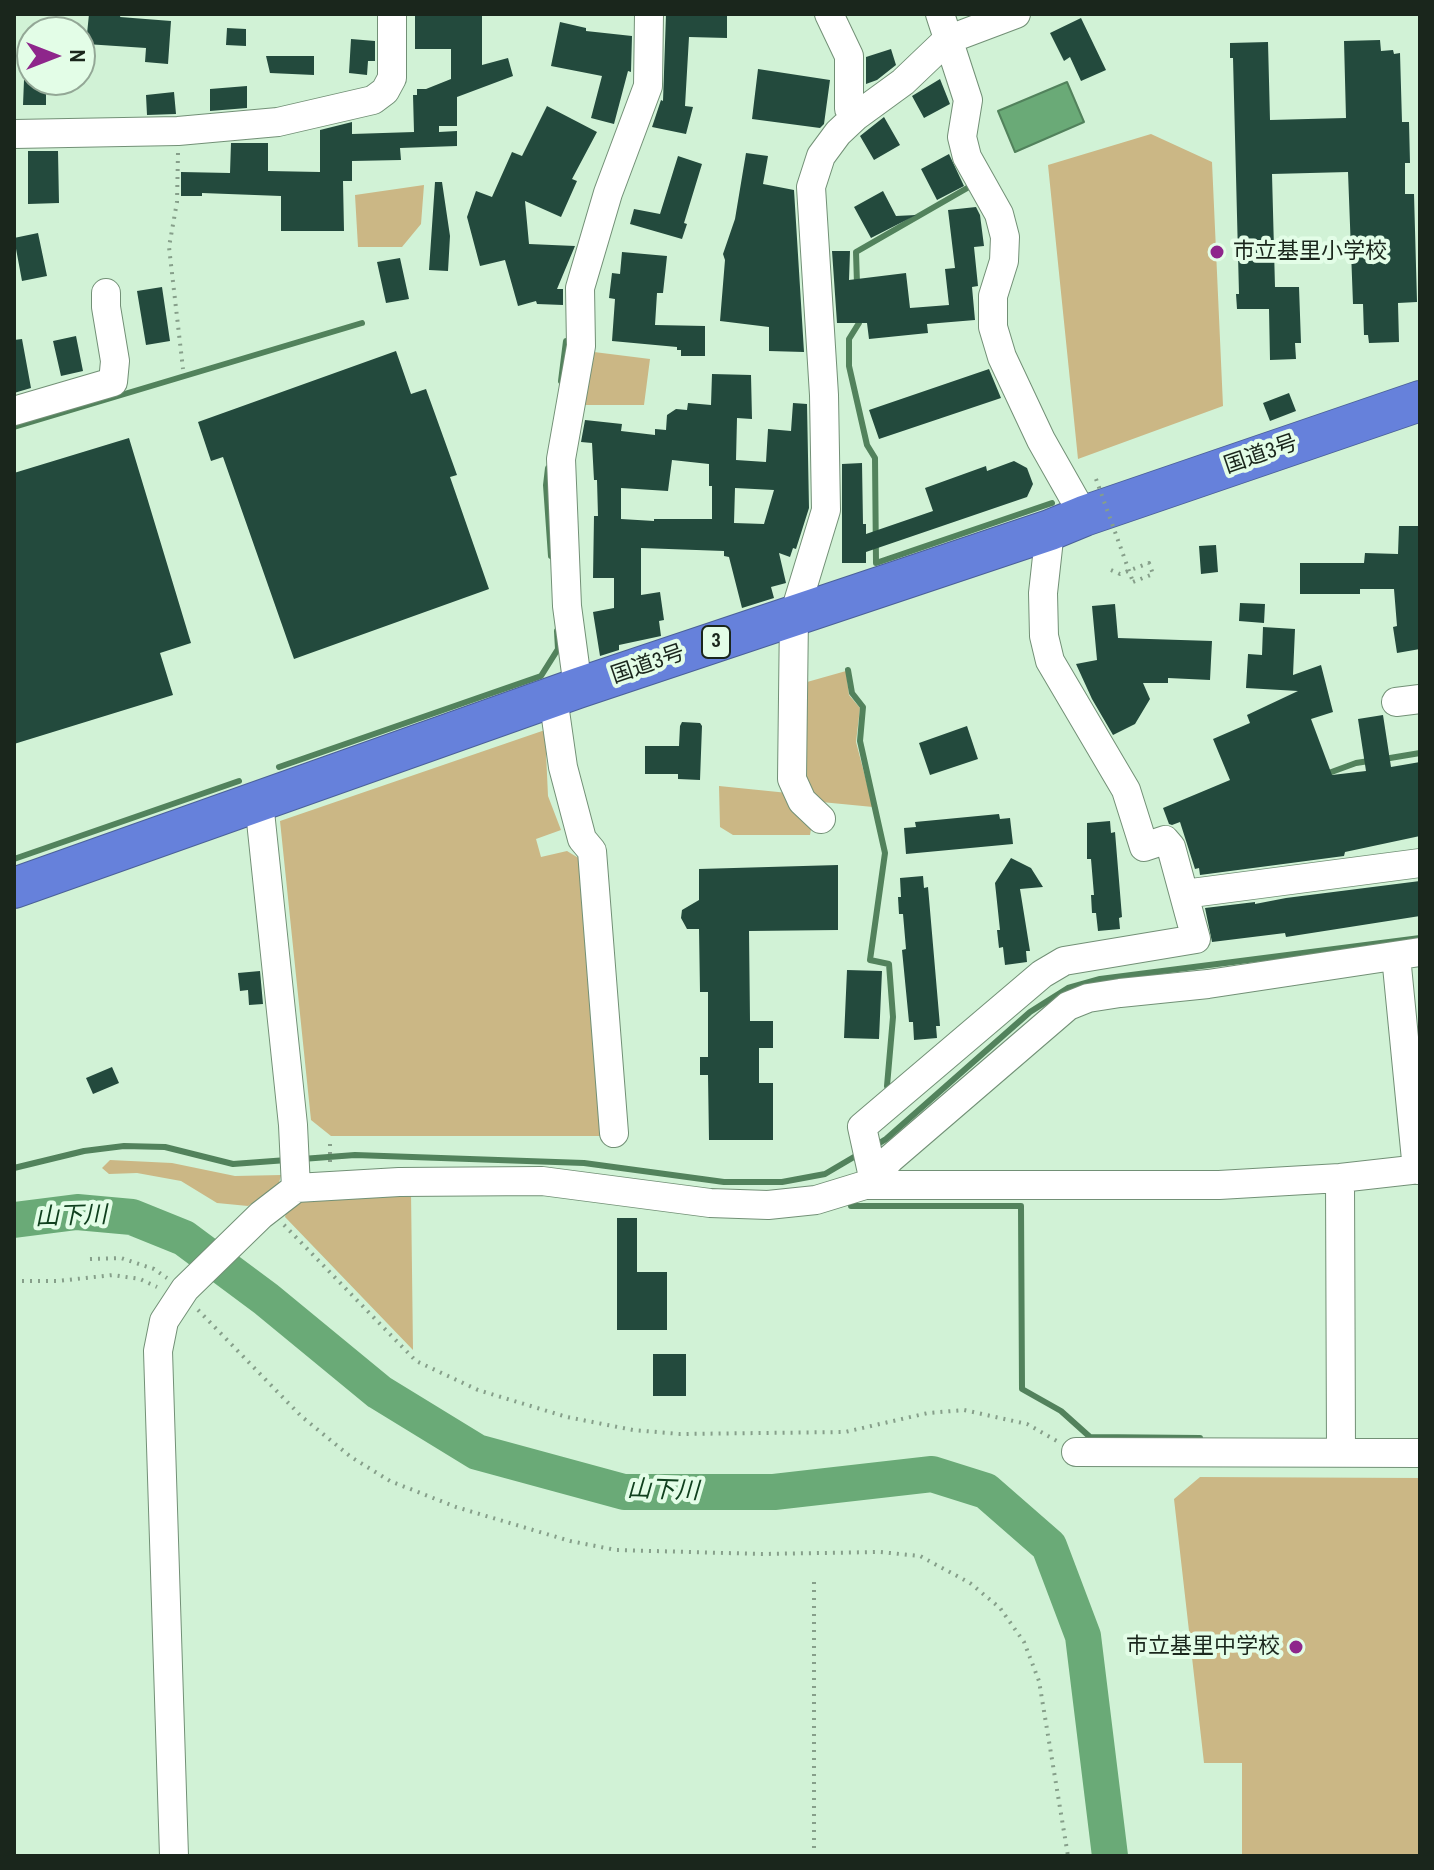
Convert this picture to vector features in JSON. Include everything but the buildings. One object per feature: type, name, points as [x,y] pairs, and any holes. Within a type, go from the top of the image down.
[{"type":"highway","name":"国道3号","points":[[14,888],[565,692],[794,615],[1076,508],[1420,401]]},
{"type":"street","points":[[14,134],[178,131],[278,122],[373,100],[385,91],[392,78],[392,14]]},
{"type":"street","points":[[614,1133],[592,851],[582,839],[563,767],[567,606],[561,459],[581,346],[580,288],[608,193],[648,86],[649,14]]},
{"type":"street","points":[[829,14],[849,56],[849,109],[855,117]]},
{"type":"street","points":[[821,819],[802,801],[792,779],[794,615],[826,510],[824,395],[811,187],[821,156],[838,133],[903,82],[944,27],[1016,14]]},
{"type":"street","points":[[869,1181],[862,1127],[1042,974],[1064,961],[1196,939],[1171,847],[1165,840],[1144,847],[1126,790],[1050,661],[1044,636],[1043,593],[1076,508],[1002,357],[993,327],[993,296],[1004,261],[1005,237],[999,214],[967,157],[962,137],[968,100],[944,27]]},
{"type":"street","points":[[14,411],[113,382],[115,361],[106,293]]},
{"type":"street","points":[[259,802],[294,1138],[296,1188]]},
{"type":"street","points":[[1184,894],[1420,863]]},
{"type":"street","points":[[174,1856],[158,1351],[164,1321],[181,1295],[265,1212],[296,1188],[399,1182],[542,1181],[710,1203],[768,1205],[816,1200],[869,1181],[1219,1185],[1419,1170],[1408,954],[1208,984],[1088,998],[1068,1006],[890,1159],[869,1181]]},
{"type":"street","points":[[1340,1178],[1341,1452]]},
{"type":"street","points":[[1076,1452],[1420,1453]]},
{"type":"path","points":[[178,131],[177,202],[169,247],[183,369]]},
{"type":"path","points":[[1076,508],[1133,582],[1153,574],[1149,563],[1120,574],[1111,570]]},
{"type":"path","points":[[265,1212],[416,1361],[478,1390],[567,1417],[633,1430],[680,1434],[845,1432],[928,1413],[964,1410],[1027,1424],[1076,1452]]},
{"type":"path","points":[[90,1259],[121,1258],[137,1262],[168,1279],[301,1416],[351,1457],[390,1481],[456,1507],[570,1541],[616,1550],[762,1554],[880,1552],[920,1556],[970,1583],[1000,1608],[1008,1619],[1024,1642],[1039,1681],[1068,1856]]},
{"type":"path","points":[[14,1281],[58,1281],[113,1275],[140,1279],[181,1295]]},
{"type":"path","points":[[814,1577],[814,1856]]},
{"type":"shaded area","points":[[1067,82],[1084,122],[1015,152],[998,111]]},
{"type":"shaded area","points":[[1151,134],[1212,162],[1223,406],[1078,459],[1048,165]]},
{"type":"shaded area","points":[[424,185],[421,224],[402,247],[358,247],[355,195]]},
{"type":"shaded area","points":[[586,351],[650,359],[644,405],[575,405]]},
{"type":"shaded area","points":[[846,671],[849,695],[860,708],[856,742],[873,807],[811,801],[800,784],[800,684]]},
{"type":"shaded area","points":[[545,730],[548,796],[561,830],[536,839],[541,857],[567,851],[585,862],[602,1136],[331,1136],[311,1120],[280,821]]},
{"type":"shaded area","points":[[719,786],[788,793],[812,823],[810,835],[733,835],[720,827]]},
{"type":"shaded area","points":[[110,1160],[172,1163],[235,1176],[281,1175],[278,1187],[248,1206],[217,1203],[181,1181],[137,1173],[109,1174],[102,1168]]},
{"type":"shaded area","points":[[411,1192],[413,1350],[285,1217],[287,1209],[305,1200]]},
{"type":"shaded area","name":"市立基里中学校","points":[[1200,1477],[1420,1478],[1420,1856],[1242,1856],[1242,1763],[1204,1763],[1174,1499]]},
{"type":"waterway","points":[[857,284],[856,252],[969,187]]},
{"type":"waterway","points":[[859,315],[859,323],[849,339],[849,366],[867,445],[875,458],[876,563],[1052,503]]},
{"type":"waterway","points":[[14,427],[362,323]]},
{"type":"waterway","points":[[561,381],[566,341]]},
{"type":"waterway","points":[[548,468],[546,485],[551,556]]},
{"type":"waterway","points":[[279,767],[541,676],[558,649],[557,631]]},
{"type":"waterway","points":[[848,670],[852,693],[863,707],[860,741],[885,853],[870,960],[889,964],[893,1017],[887,1086]]},
{"type":"waterway","points":[[1384,759],[1420,753]]},
{"type":"waterway","points":[[1326,774],[1369,761]]},
{"type":"waterway","points":[[14,859],[239,781]]},
{"type":"waterway","points":[[873,1147],[886,1139],[1030,1012],[1068,988],[1100,979],[1420,938]]},
{"type":"waterway","points":[[14,1168],[84,1151],[124,1146],[165,1147],[233,1164],[287,1160]]},
{"type":"waterway","points":[[302,1159],[355,1155],[584,1163],[724,1182],[782,1182],[825,1174],[859,1154]]},
{"type":"waterway","points":[[851,1206],[1021,1206],[1022,1389],[1061,1411],[1090,1437],[1200,1438]]},
{"type":"waterway","name":"山下川","points":[[14,1220],[77,1212],[132,1217],[184,1238],[266,1299],[379,1392],[477,1452],[624,1492],[774,1492],[932,1474],[986,1491],[1049,1546],[1083,1636],[1110,1856]]},
{"type":"place","name":"市立基里小学校","points":[[1217,252]]},
{"type":"place","name":"市立基里中学校","points":[[1296,1647]]}]
